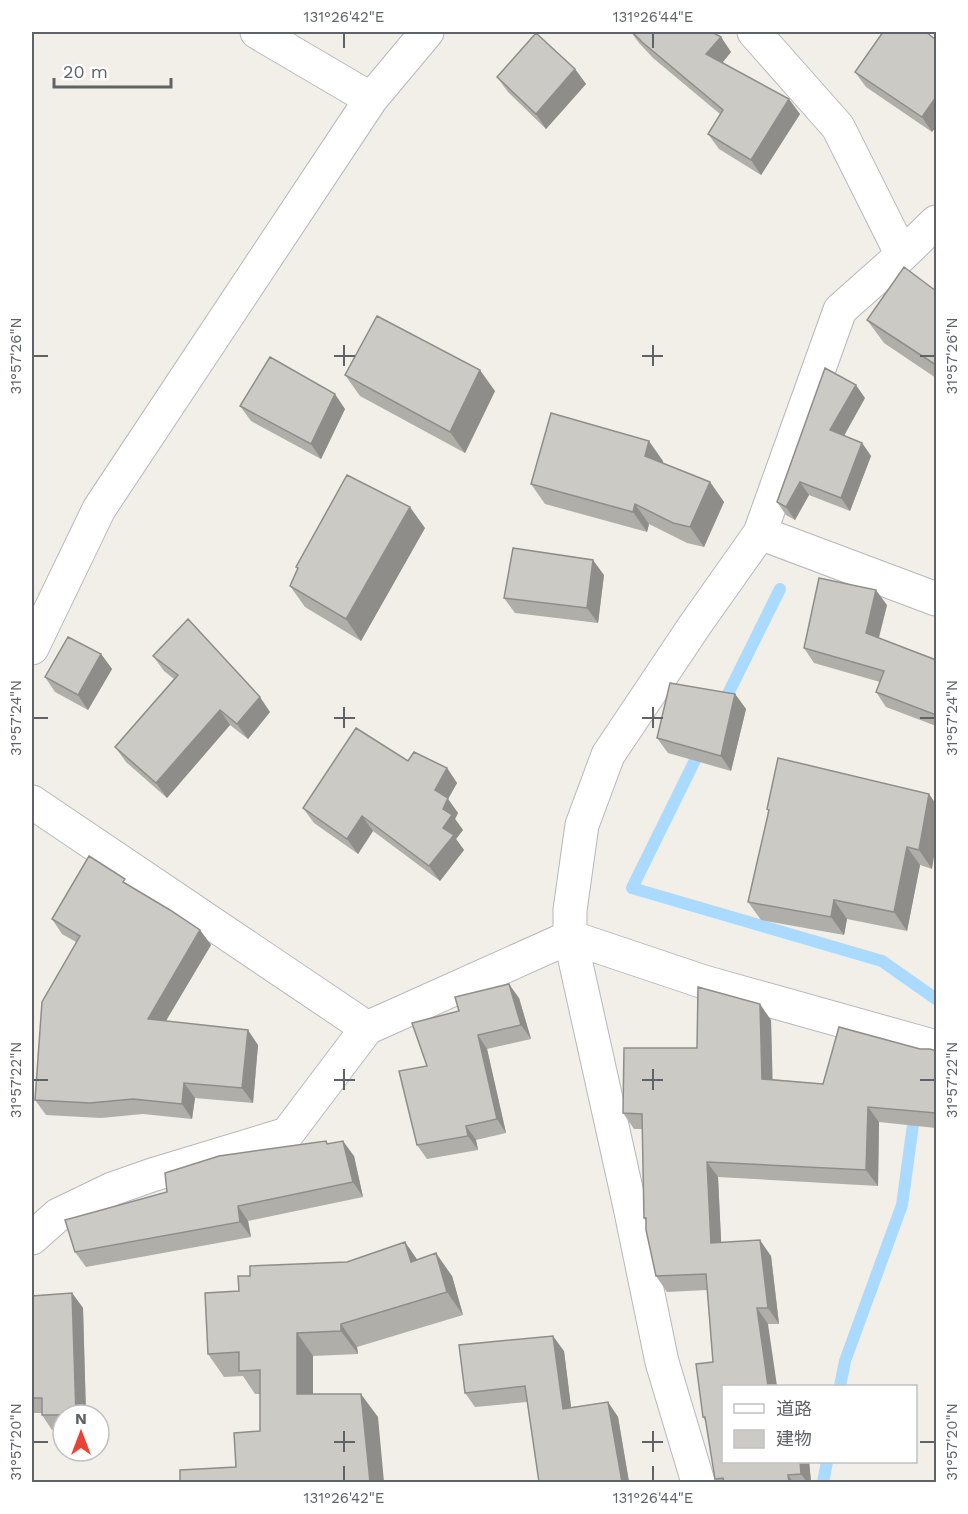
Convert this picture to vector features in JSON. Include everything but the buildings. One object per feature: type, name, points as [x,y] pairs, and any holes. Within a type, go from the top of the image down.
[{"type":"street","points":[[257,32],[372,99]]},
{"type":"street","points":[[32,648],[99,509],[372,99],[427,32]]},
{"type":"street","points":[[754,32],[838,127],[903,255]]},
{"type":"street","points":[[698,1482],[662,1362],[570,937],[570,910],[582,825],[608,755],[760,533],[840,310],[903,255],[936,222]]},
{"type":"street","points":[[760,533],[936,599]]},
{"type":"street","points":[[32,802],[367,1028]]},
{"type":"street","points":[[32,1238],[58,1215],[112,1188],[286,1134],[367,1028],[570,937],[704,982],[926,1044]]},
{"type":"waterway","points":[[722,706],[780,589]]},
{"type":"waterway","points":[[702,746],[632,888],[882,961],[936,999]]},
{"type":"waterway","points":[[840,1385],[845,1361],[902,1205],[915,1110]]},
{"type":"waterway","points":[[823,1482],[827,1463]]}]
